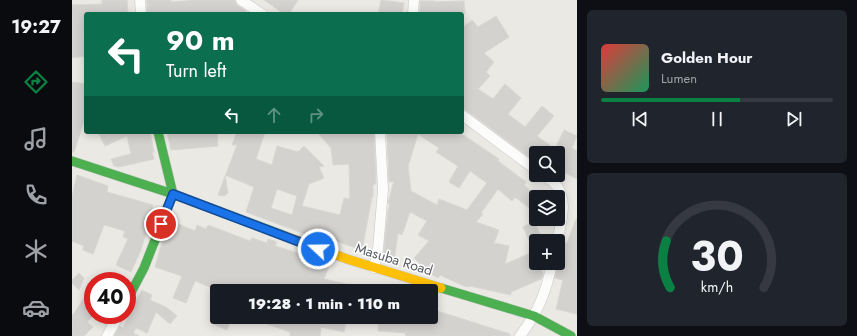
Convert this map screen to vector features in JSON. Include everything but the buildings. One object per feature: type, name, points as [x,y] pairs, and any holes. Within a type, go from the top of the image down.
[{"type":"street","points":[[140,0],[141,12]]},
{"type":"street","points":[[241,0],[259,12]]},
{"type":"street","points":[[413,12],[414,0]]},
{"type":"street","points":[[464,116],[529,165]]},
{"type":"street","points":[[136,283],[144,268],[173,194],[158,134]]},
{"type":"street","points":[[374,268],[378,249],[383,197],[380,134]]},
{"type":"street","name":"Masuba Road","points":[[72,161],[173,194],[346,259],[534,316],[571,336]]},
{"type":"street","points":[[553,182],[561,193],[563,204],[558,234]]},
{"type":"street","points":[[520,336],[534,316],[544,294],[550,270]]},
{"type":"street","points":[[107,336],[114,324]]},
{"type":"traffic: fast","points":[[136,283],[144,268],[173,194],[158,134]]},
{"type":"traffic: fast","points":[[72,161],[173,194],[285,236]]},
{"type":"traffic: fast","points":[[441,288],[534,316],[571,336]]},
{"type":"traffic: slow","points":[[285,236],[347,259],[441,288]]},
{"type":"route","points":[[161,224],[173,194],[318,249]]}]
